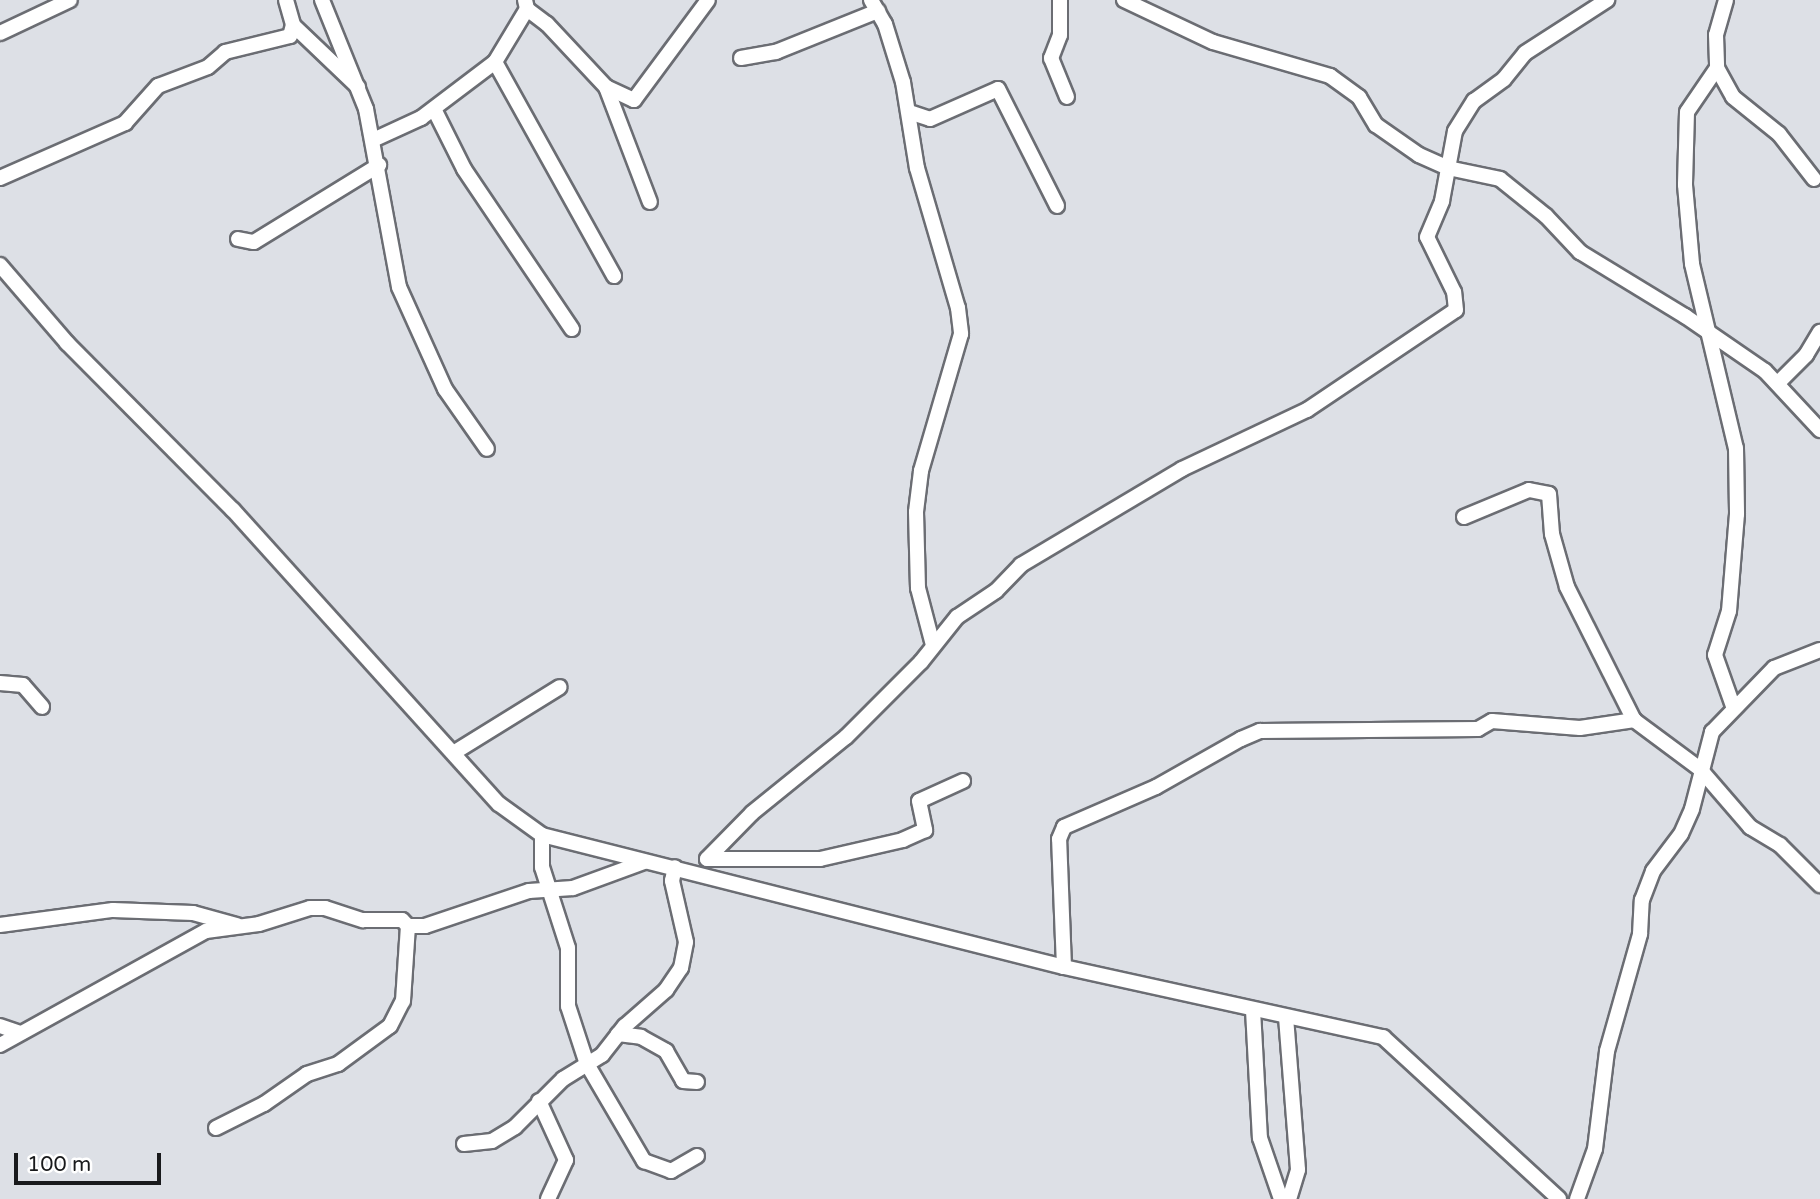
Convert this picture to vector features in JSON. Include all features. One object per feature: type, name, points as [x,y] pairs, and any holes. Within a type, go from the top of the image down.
[{"type":"street","points":[[0,33],[70,0]]},
{"type":"street","points":[[286,0],[293,25],[359,88]]},
{"type":"street","points":[[322,0],[359,88],[373,140],[399,287],[445,389],[487,449]]},
{"type":"street","points":[[373,140],[434,109],[495,62],[526,4],[606,87],[634,100],[708,0]]},
{"type":"street","points":[[1060,0],[1060,35],[1051,58],[1067,97]]},
{"type":"street","points":[[1124,0],[1213,42],[1330,76],[1359,97],[1386,133],[1448,168],[1500,179],[1546,216],[1580,252],[1707,332],[1778,383],[1820,430]]},
{"type":"street","points":[[707,859],[751,813],[846,737],[957,617],[996,591],[1038,553],[1182,469],[1307,410],[1456,310],[1454,292],[1427,237],[1437,218],[1455,131],[1474,101],[1504,79],[1525,53],[1607,0]]},
{"type":"street","points":[[1726,0],[1716,35],[1717,68],[1733,97],[1779,134],[1814,179]]},
{"type":"street","points":[[741,58],[776,52],[875,6],[909,112],[917,168],[958,308],[961,334],[921,471],[916,512],[918,588],[933,645]]},
{"type":"street","points":[[0,178],[125,123],[158,86],[208,67],[225,52],[290,36],[293,25]]},
{"type":"street","points":[[495,62],[614,276]]},
{"type":"street","points":[[1717,68],[1687,112],[1685,185],[1692,264],[1736,448],[1737,514],[1729,611],[1714,655],[1733,706]]},
{"type":"street","points":[[606,87],[650,202]]},
{"type":"street","points":[[909,112],[930,119],[998,89],[1057,206]]},
{"type":"street","points":[[434,109],[464,169],[572,329]]},
{"type":"street","points":[[238,239],[254,242],[379,165]]},
{"type":"street","points":[[0,265],[67,343],[233,510],[510,815],[542,835],[1064,967],[1286,1017],[1363,1030],[1396,1046],[1447,1099],[1559,1199]]},
{"type":"street","points":[[1778,383],[1806,355],[1820,332]]},
{"type":"street","points":[[1464,517],[1529,490],[1549,494],[1552,534],[1567,587],[1634,720],[1700,769],[1750,827],[1780,845],[1819,886]]},
{"type":"street","points":[[1577,1199],[1594,1149],[1607,1051],[1640,933],[1642,900],[1653,871],[1681,834],[1692,809],[1700,769],[1713,732],[1733,706],[1774,668],[1820,650]]},
{"type":"street","points":[[0,683],[23,685],[42,707]]},
{"type":"street","points":[[455,752],[560,687]]},
{"type":"street","points":[[1064,967],[1059,839],[1063,827],[1156,787],[1241,739],[1260,731],[1478,729],[1492,721],[1580,728],[1634,720]]},
{"type":"street","points":[[464,1144],[492,1141],[515,1127],[539,1101],[587,1064],[666,990],[681,968],[686,942],[672,881],[681,868],[707,859],[820,859],[903,840],[925,830],[919,801],[963,781]]},
{"type":"street","points":[[542,835],[542,867],[568,948],[572,1025],[587,1064],[644,1161],[671,1171],[697,1156]]},
{"type":"street","points":[[408,926],[441,923],[528,891],[573,888],[644,862]]},
{"type":"street","points":[[528,891],[542,867]]},
{"type":"street","points":[[0,1045],[87,1001],[187,939],[325,908],[363,920],[402,920],[408,926],[403,1001],[390,1026],[338,1064],[307,1074],[264,1104],[216,1128]]},
{"type":"street","points":[[0,925],[33,918],[127,911],[193,913],[238,926]]},
{"type":"street","points":[[1253,1010],[1260,1138],[1281,1199]]},
{"type":"street","points":[[1286,1017],[1298,1170],[1289,1199]]},
{"type":"street","points":[[0,1026],[20,1033]]},
{"type":"street","points":[[618,1034],[641,1037],[666,1051],[683,1081],[697,1082]]},
{"type":"street","points":[[539,1101],[566,1160],[548,1199]]}]
